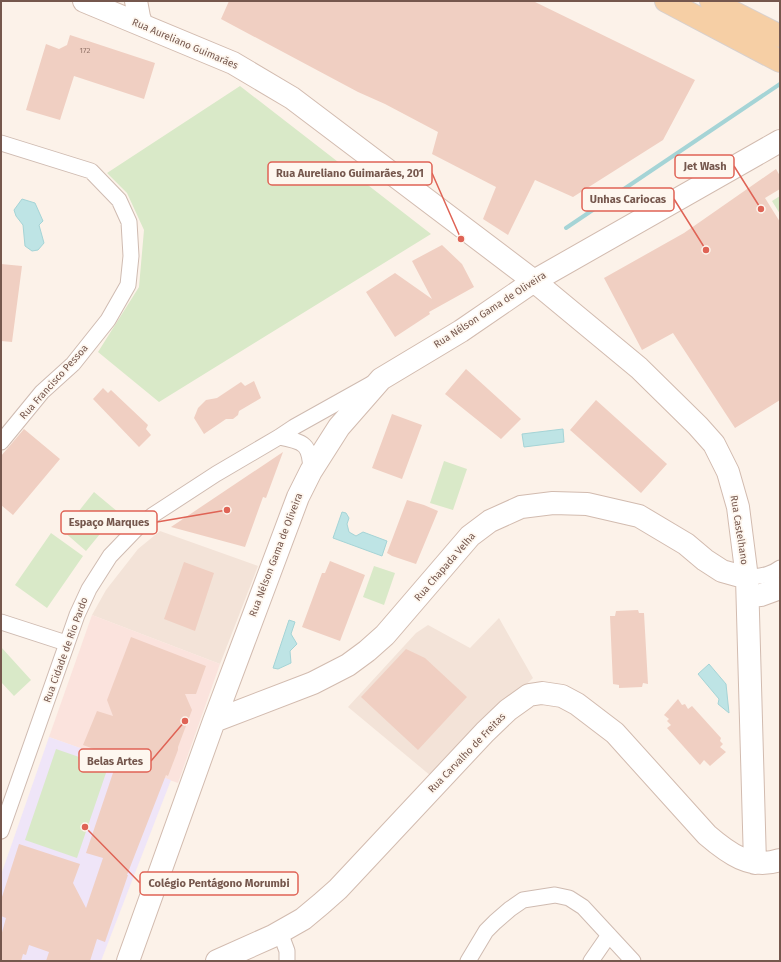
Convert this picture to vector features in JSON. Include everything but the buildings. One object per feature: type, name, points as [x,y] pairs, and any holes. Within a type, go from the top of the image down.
[{"type":"main road","points":[[666,1],[780,61]]},
{"type":"main road","points":[[711,1],[780,36]]},
{"type":"street","name":"Rua Aureliano Guimarães","points":[[87,1],[233,63],[292,98],[534,281]]},
{"type":"street","points":[[136,1],[142,25]]},
{"type":"street","name":"Rua Nélson Gama de Oliveira","points":[[128,961],[214,721],[298,497],[311,471],[340,427],[381,379],[461,331],[534,281],[780,141]]},
{"type":"street","name":"Rua Francisco Pessoa","points":[[1,143],[91,172],[119,200],[129,222],[131,256],[128,285],[108,320],[73,364],[42,392],[1,442]]},
{"type":"street","name":"Rua Castelhano","points":[[534,281],[639,368],[698,426],[714,444],[728,472],[738,507],[747,587],[755,863]]},
{"type":"street","name":"Rua Cidade de Rio Pardo","points":[[1,831],[77,615],[89,589],[110,556],[136,529],[153,515],[216,474],[280,438],[294,427],[381,379]]},
{"type":"street","points":[[280,438],[298,441],[308,449],[311,459],[311,471]]},
{"type":"street","name":"Rua Chapada Velha","points":[[214,721],[313,683],[348,664],[367,651],[385,635],[470,536],[490,521],[521,507],[553,503],[587,504],[639,516],[686,544],[705,560],[747,587],[762,576],[775,572],[780,568]]},
{"type":"street","points":[[747,587],[761,595],[780,588]]},
{"type":"street","points":[[1,622],[66,643]]},
{"type":"street","name":"Rua Carvalho de Freitas","points":[[217,961],[280,932],[303,919],[338,889],[485,732],[508,710],[529,695],[542,693],[562,696],[577,704],[615,733],[707,835],[724,849],[738,858],[755,863],[771,863],[780,860]]},
{"type":"street","points":[[468,961],[486,931],[523,900],[555,895],[570,898],[583,908],[634,961]]},
{"type":"street","points":[[280,932],[287,951],[287,961]]},
{"type":"street","points":[[591,961],[610,935]]},
{"type":"shaded area","points":[[160,531],[258,566],[220,664],[92,615],[106,590],[138,549]]},
{"type":"shaded area","points":[[92,615],[220,664],[178,783],[49,737]]},
{"type":"shaded area","points":[[499,618],[533,678],[431,776],[348,707],[416,633],[428,625],[470,648]]},
{"type":"shaded area","points":[[49,737],[171,780],[101,961],[1,961],[1,875]]},
{"type":"green space","points":[[240,86],[431,234],[159,402],[98,352],[139,287],[144,230],[127,193],[107,173]]},
{"type":"green space","points":[[780,196],[780,214],[772,201]]},
{"type":"green space","points":[[444,461],[467,469],[453,510],[430,503]]},
{"type":"green space","points":[[94,492],[118,512],[86,551],[63,531]]},
{"type":"green space","points":[[51,533],[83,556],[47,608],[15,585]]},
{"type":"green space","points":[[374,566],[395,573],[384,605],[363,597]]},
{"type":"green space","points":[[1,647],[31,680],[14,696],[1,682]]},
{"type":"green space","points":[[56,749],[108,767],[77,858],[25,840]]},
{"type":"water","points":[[22,199],[35,203],[43,221],[39,225],[44,243],[38,250],[32,251],[25,246],[23,225],[16,216],[14,210]]},
{"type":"water","points":[[563,429],[564,442],[524,447],[522,434]]},
{"type":"water","points":[[342,512],[346,513],[349,518],[347,524],[349,532],[356,536],[363,532],[387,541],[382,556],[333,538]]},
{"type":"water","points":[[289,620],[295,622],[291,634],[297,644],[290,651],[291,663],[278,669],[273,668]]},
{"type":"water","points":[[709,664],[726,684],[729,713],[718,704],[719,699],[698,674]]},
{"type":"waterway","points":[[566,228],[780,84]]},
{"type":"place","name":"Jet Wash","points":[[761,209]]},
{"type":"place","name":"Rua Aureliano Guimarães, 201","points":[[461,239]]},
{"type":"place","name":"Unhas Cariocas","points":[[706,250]]},
{"type":"place","name":"Espaço Marques","points":[[227,510]]},
{"type":"place","name":"Belas Artes","points":[[185,721]]},
{"type":"place","name":"Colégio Pentágono Morumbi","points":[[85,827]]}]
